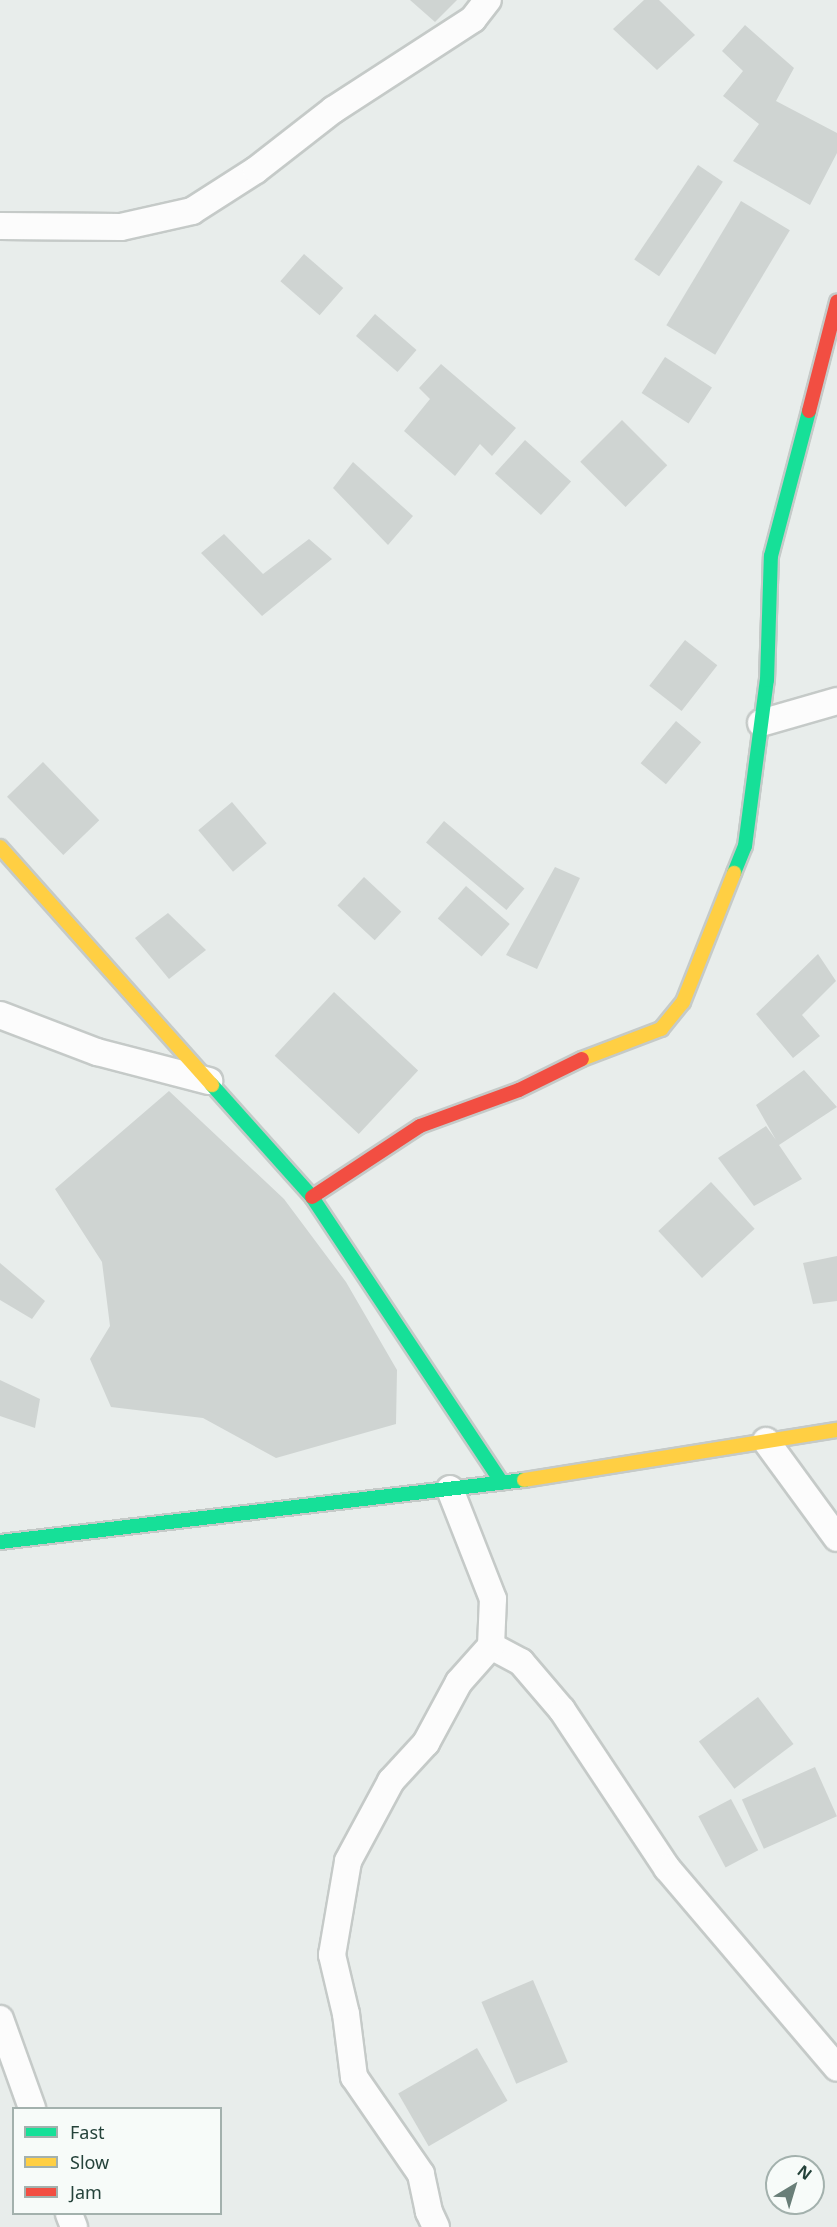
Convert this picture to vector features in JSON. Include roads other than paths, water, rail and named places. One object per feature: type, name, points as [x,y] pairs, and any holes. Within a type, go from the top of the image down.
[{"type":"street","points":[[0,226],[121,227],[192,210],[256,170],[333,110],[473,19],[488,0]]},
{"type":"street","points":[[312,1197],[420,1126],[519,1090],[603,1049],[661,1029],[683,1002],[745,846],[767,680],[771,556],[837,302]]},
{"type":"street","points":[[761,723],[837,701]]},
{"type":"street","points":[[0,847],[312,1197],[502,1483]]},
{"type":"street","points":[[0,1015],[97,1052],[208,1081]]},
{"type":"street","points":[[0,1542],[502,1483],[837,1430]]},
{"type":"street","points":[[766,1441],[837,1538]]},
{"type":"street","points":[[436,2227],[429,2212],[421,2174],[354,2077],[346,2014],[332,1955],[348,1861],[391,1781],[426,1743],[459,1682],[491,1646],[493,1599],[450,1489]]},
{"type":"street","points":[[491,1646],[521,1662],[562,1710],[667,1868],[837,2068]]},
{"type":"street","points":[[0,2019],[31,2107]]}]
